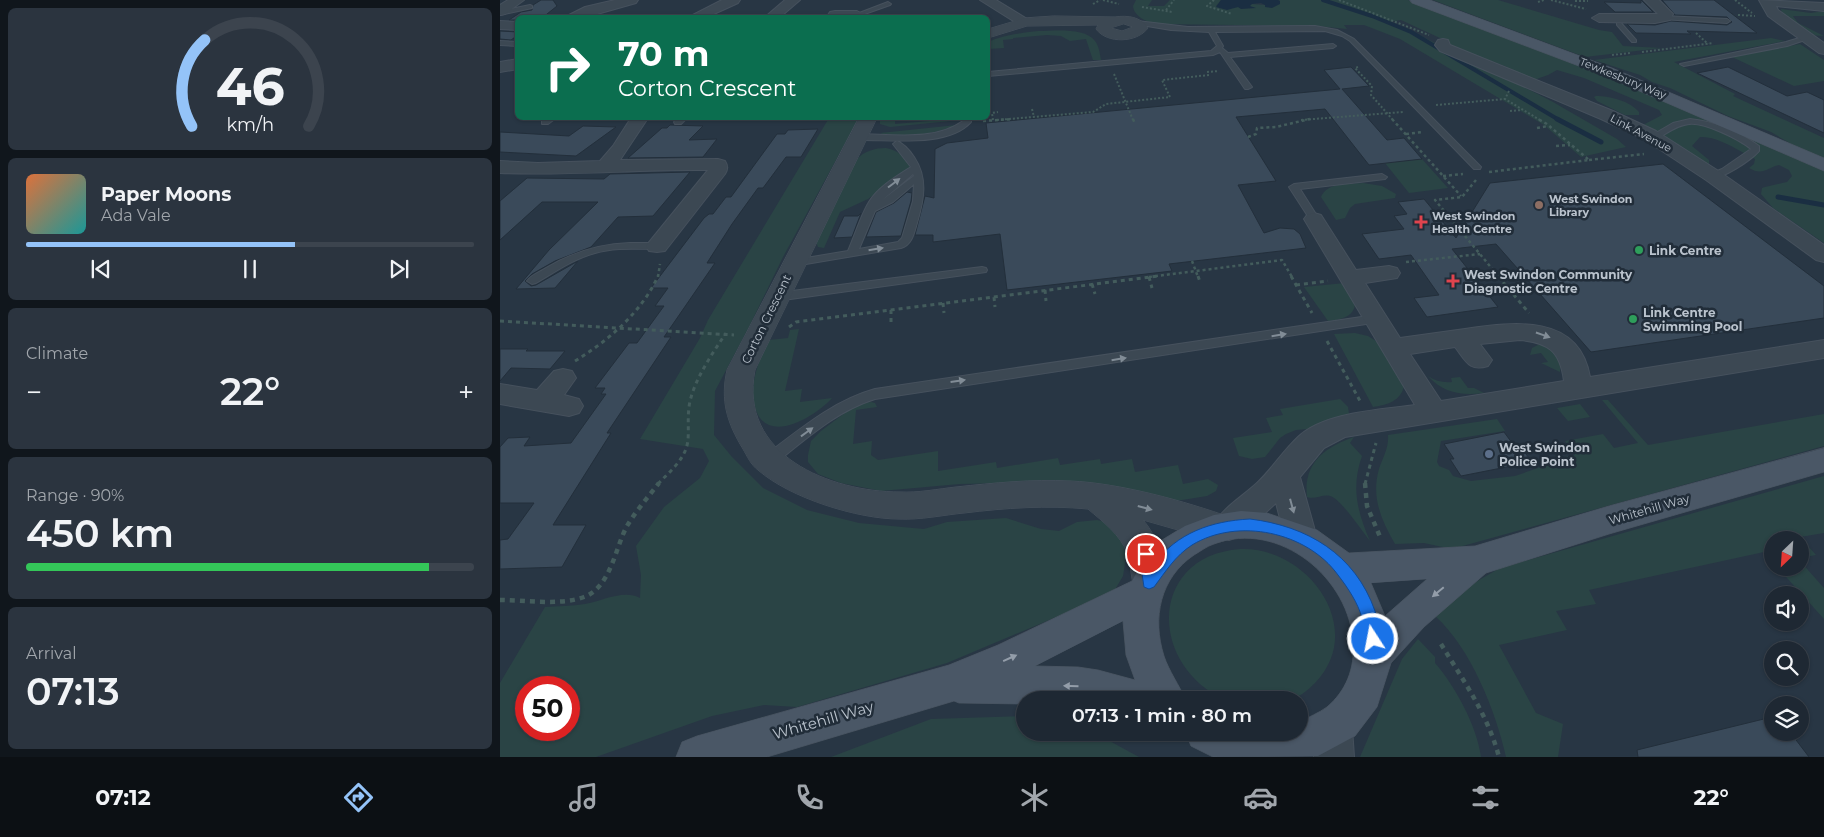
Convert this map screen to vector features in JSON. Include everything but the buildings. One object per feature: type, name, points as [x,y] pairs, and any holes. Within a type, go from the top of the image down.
[{"type":"main road","name":"Tewkesbury Way","points":[[1417,0],[1606,71],[1824,165]]},
{"type":"main road","name":"Whitehill Way","points":[[1343,569],[1475,561],[1609,520],[1821,461]]},
{"type":"main road","points":[[1161,691],[1149,672],[1140,644],[1140,616],[1147,588],[1162,563],[1178,547],[1198,536],[1224,527],[1260,526],[1281,530],[1323,551],[1343,569],[1364,602],[1370,620],[1373,656],[1370,672],[1361,696],[1346,717],[1334,742],[1315,738],[1308,740]]},
{"type":"main road","name":"Whitehill Way","points":[[1373,656],[1411,615],[1475,561]]},
{"type":"main road","name":"Whitehill Way","points":[[697,757],[949,684],[1011,658],[1147,588]]},
{"type":"main road","name":"Whitehill Way","points":[[949,684],[1078,686],[1105,691]]},
{"type":"main road","points":[[1214,741],[1252,748],[1274,749],[1306,741]]},
{"type":"street","points":[[504,21],[517,0]]},
{"type":"street","points":[[575,15],[599,3],[631,0]]},
{"type":"street","points":[[700,15],[733,0]]},
{"type":"street","points":[[774,15],[793,0]]},
{"type":"street","points":[[992,2],[1016,0]]},
{"type":"street","points":[[1599,18],[1616,21],[1663,18],[1666,14],[1651,0]]},
{"type":"street","points":[[992,2],[1025,22],[1041,26],[1123,19]]},
{"type":"street","points":[[1769,4],[1824,7]]},
{"type":"street","points":[[1769,4],[1806,38],[1824,50]]},
{"type":"street","points":[[990,33],[1025,22]]},
{"type":"street","name":"Link Avenue","points":[[1443,43],[1444,47],[1495,66],[1653,137],[1713,176],[1824,255]]},
{"type":"street","points":[[500,82],[511,62]]},
{"type":"street","points":[[605,166],[620,149],[638,120]]},
{"type":"street","name":"Corton Crescent","points":[[867,120],[776,297],[741,370],[737,393],[740,416],[746,432],[768,461],[807,485],[852,500],[876,504],[900,506],[1047,494],[1097,498],[1125,503],[1224,527]]},
{"type":"street","points":[[500,182],[509,168],[718,165],[718,170],[657,246]]},
{"type":"street","points":[[1314,219],[1433,411]]},
{"type":"street","points":[[1350,278],[1389,273]]},
{"type":"street","points":[[1393,348],[1514,331],[1532,332],[1549,337],[1567,350],[1575,362],[1578,387]]},
{"type":"street","points":[[1462,338],[1479,360]]},
{"type":"street","points":[[1224,527],[1284,474],[1302,449],[1326,432],[1343,427],[1433,411],[1824,349]]},
{"type":"street","points":[[543,401],[563,378]]},
{"type":"street","points":[[500,394],[569,406]]},
{"type":"street","points":[[1284,474],[1300,538]]},
{"type":"street","points":[[1097,498],[1127,524],[1143,545],[1148,566],[1147,588]]},
{"type":"lane","points":[[859,15],[888,4]]},
{"type":"lane","points":[[515,15],[530,7]]},
{"type":"lane","points":[[1663,18],[1727,22]]},
{"type":"lane","points":[[1123,19],[1168,28]]},
{"type":"lane","points":[[1123,19],[1168,28],[1321,29],[1343,34],[1352,40],[1480,169]]},
{"type":"lane","points":[[1616,21],[1634,42]]},
{"type":"lane","points":[[1210,28],[1220,44],[1220,49],[1227,55],[1248,87]]},
{"type":"lane","points":[[1684,64],[1787,44],[1806,38]]},
{"type":"lane","points":[[500,42],[515,44]]},
{"type":"lane","points":[[1227,55],[1333,46]]},
{"type":"lane","points":[[990,74],[1207,54],[1220,49]]},
{"type":"lane","points":[[855,142],[897,144],[953,132],[967,120]]},
{"type":"lane","points":[[1653,137],[1687,121],[1695,121],[1747,142],[1756,148],[1757,150],[1747,157],[1713,176]]},
{"type":"lane","points":[[855,142],[929,137]]},
{"type":"lane","points":[[794,263],[901,245],[906,239],[921,183],[911,159],[897,144]]},
{"type":"lane","points":[[852,253],[874,202],[888,187],[917,172]]},
{"type":"lane","points":[[1314,219],[1294,187],[1382,177]]},
{"type":"lane","points":[[532,280],[591,250],[615,246],[657,246]]},
{"type":"lane","points":[[776,297],[982,270]]},
{"type":"lane","points":[[768,461],[810,429],[844,407],[868,396],[1376,319]]},
{"type":"path","points":[[1095,0],[1090,3],[1094,4],[1101,0],[1123,19]]},
{"type":"path","points":[[1166,10],[1174,0]]},
{"type":"path","points":[[1214,0],[1207,6],[1236,16],[1244,21],[1249,28]]},
{"type":"path","points":[[1339,0],[1447,42],[1443,43]]},
{"type":"path","points":[[1538,2],[1544,0]]},
{"type":"path","points":[[1551,0],[1592,11],[1599,18]]},
{"type":"path","points":[[1574,1],[1588,0]]},
{"type":"path","points":[[1574,1],[1582,9]]},
{"type":"path","points":[[1737,15],[1756,16],[1769,4]]},
{"type":"path","points":[[1610,56],[1718,43]]},
{"type":"path","points":[[967,120],[993,120],[1093,112],[1106,104],[1170,97],[1162,80],[1175,77],[1209,75]]},
{"type":"path","points":[[1505,99],[1508,93]]},
{"type":"path","points":[[1248,137],[1256,134],[1257,128],[1276,127],[1304,119],[1410,111],[1418,106],[1505,99],[1549,126],[1589,160]]},
{"type":"path","points":[[1125,102],[1134,124]]},
{"type":"path","points":[[1070,108],[1071,113]]},
{"type":"path","points":[[1032,109],[1034,117]]},
{"type":"path","points":[[1510,111],[1522,110]]},
{"type":"path","points":[[993,120],[992,113],[998,112]]},
{"type":"path","points":[[1388,113],[1462,197]]},
{"type":"path","points":[[1537,128],[1549,126]]},
{"type":"path","points":[[1556,146],[1571,145]]},
{"type":"path","points":[[1462,197],[1480,169],[1589,160],[1675,150]]},
{"type":"path","points":[[1462,197],[1435,200],[1549,337]]},
{"type":"path","points":[[563,378],[562,373],[564,369],[599,346],[641,303],[660,275],[662,267],[657,246]]},
{"type":"path","points":[[1389,273],[1384,265],[1480,254]]},
{"type":"path","points":[[500,321],[618,326],[726,333],[737,336],[782,330],[796,322],[1282,260]]},
{"type":"path","points":[[1192,261],[1200,282]]},
{"type":"path","points":[[1149,277],[1152,288]]},
{"type":"path","points":[[1296,285],[1350,278]]},
{"type":"path","points":[[1092,284],[1094,294]]},
{"type":"path","points":[[1045,290],[1046,301]]},
{"type":"path","points":[[994,297],[995,307]]},
{"type":"path","points":[[943,304],[944,313]]},
{"type":"path","points":[[891,310],[891,322]]},
{"type":"path","points":[[1520,314],[1529,313]]},
{"type":"path","points":[[500,600],[566,600],[586,597],[599,587],[609,572],[616,547],[629,523],[686,451],[689,436],[688,411],[706,364],[726,333]]},
{"type":"path","points":[[1371,422],[1377,436],[1365,492],[1369,516],[1383,542]]},
{"type":"path","points":[[1441,644],[1481,712],[1499,757]]},
{"type":"green space","points":[[1136,0],[1152,0],[1148,6],[1164,6],[1170,0],[1221,0],[1216,6],[1255,8],[1249,7],[1251,4],[1266,5],[1280,1],[1278,0],[1408,0],[1793,145],[1771,132],[1728,116],[1640,75],[1594,60],[1771,38],[1785,41],[1674,62],[1735,94],[1733,96],[1824,138],[1824,243],[1773,208],[1761,194],[1762,188],[1787,182],[1792,176],[1789,170],[1779,165],[1764,171],[1749,168],[1754,164],[1755,159],[1721,141],[1707,137],[1700,137],[1692,146],[1709,160],[1709,165],[1702,165],[1643,125],[1662,115],[1659,110],[1584,78],[1557,70],[1520,85],[1617,139],[1626,147],[1581,157],[1544,125],[1400,39],[1364,25],[1344,25],[1347,29],[1317,26],[1158,24],[1142,19],[1136,13],[1133,6]],"holes":[[[1401,20],[1442,39],[1437,41],[1507,67],[1501,68],[1495,73],[1389,22]]]},
{"type":"green space","points":[[1433,0],[1498,0],[1599,30],[1612,32],[1623,46],[1662,48],[1585,57]]},
{"type":"green space","points":[[1781,9],[1811,13],[1824,11],[1824,16],[1793,16],[1798,23],[1824,36],[1807,35],[1782,13]]},
{"type":"green space","points":[[1038,31],[1077,32],[1090,37],[1096,43],[1101,60],[1093,60],[1086,39],[1070,41],[1061,36],[1047,35],[1013,38],[1003,40],[1004,48],[990,49],[990,41],[1012,35]]},
{"type":"green space","points":[[1800,44],[1824,60],[1824,81],[1794,86],[1732,57]]},
{"type":"green space","points":[[1594,97],[1625,102],[1635,108],[1639,115],[1625,115],[1597,101]]},
{"type":"green space","points":[[828,120],[858,120],[783,257],[715,391],[714,435],[732,457],[763,488],[807,510],[859,523],[924,529],[947,522],[1006,518],[1041,529],[1059,531],[1077,522],[1097,520],[1110,523],[1122,537],[1126,557],[1123,576],[1113,593],[947,663],[797,707],[764,705],[712,716],[596,757],[500,757],[500,683],[545,607],[585,604],[620,595],[640,598],[641,575],[636,546],[664,507],[700,478],[709,461],[703,449],[640,439],[700,338],[708,320]]},
{"type":"green space","points":[[880,120],[895,120],[895,124],[961,120],[890,127],[880,124]]},
{"type":"green space","points":[[957,125],[940,131],[918,135],[897,136],[880,133]]},
{"type":"green space","points":[[886,148],[901,155],[907,161],[910,168],[868,199],[840,212],[824,248],[818,247],[816,242],[856,160],[870,151]]},
{"type":"green space","points":[[1422,159],[1448,188],[1409,193],[1385,163]]},
{"type":"green space","points":[[1363,183],[1382,186],[1396,194],[1395,198],[1355,204],[1350,208],[1345,218],[1336,220],[1321,197],[1324,192],[1333,186]]},
{"type":"green space","points":[[1345,283],[1355,304],[1354,308],[1346,317],[1328,321],[1304,287]]},
{"type":"green space","points":[[799,329],[785,391],[802,389],[800,402],[832,398],[807,418],[785,426],[774,426],[765,423],[758,415],[753,396],[755,376],[769,340],[788,338],[790,330]]},
{"type":"green space","points":[[1355,333],[1368,336],[1379,343],[1404,386],[1397,399],[1373,407],[1334,334]]},
{"type":"green space","points":[[1542,343],[1553,351],[1558,358],[1560,372],[1541,363],[1548,362],[1541,353],[1530,355],[1532,348]]},
{"type":"green space","points":[[1428,376],[1446,382],[1452,382],[1451,378],[1460,377],[1468,388],[1474,388],[1484,393],[1468,394],[1453,392],[1440,386]]},
{"type":"green space","points":[[1340,399],[1348,407],[1349,414],[1307,429],[1296,430],[1286,434],[1280,438],[1265,457],[1252,459],[1239,456],[1233,438],[1272,432],[1266,418],[1283,415],[1280,409]]},
{"type":"green space","points":[[1602,400],[1608,400],[1648,445],[1824,414],[1824,446],[1459,547],[1447,548],[1424,543],[1395,544],[1385,526],[1379,508],[1376,489],[1379,469],[1388,444],[1388,435],[1497,419],[1505,431],[1441,441],[1437,462],[1439,466],[1449,470],[1453,476],[1471,481],[1515,476],[1538,468],[1551,459],[1575,455],[1565,441],[1603,434],[1614,448],[1638,443]]},
{"type":"green space","points":[[862,403],[875,403],[877,407],[856,410],[853,444],[872,441],[871,455],[878,460],[938,451],[938,471],[996,462],[997,468],[1058,458],[1060,465],[1100,459],[1101,464],[1132,459],[1135,472],[1178,465],[1183,484],[1208,479],[1218,485],[1216,491],[1207,496],[1176,501],[1006,483],[960,484],[881,491],[841,483],[818,474],[808,462],[811,441],[846,412]]},
{"type":"green space","points":[[1580,404],[1590,417],[1568,421],[1557,408]]},
{"type":"green space","points":[[1354,437],[1350,443],[1362,456],[1357,478],[1357,499],[1370,541],[1345,508],[1334,498],[1330,496],[1307,497],[1309,475],[1312,466],[1318,458],[1325,451]]},
{"type":"green space","points":[[1824,476],[1824,533],[1809,536],[1809,531],[1764,531],[1764,552],[1589,590],[1596,604],[1556,611],[1567,630],[1499,645],[1536,713],[1563,724],[1558,757],[1506,757],[1489,701],[1471,663],[1448,629],[1435,616],[1474,583],[1500,568]]},
{"type":"green space","points":[[1809,547],[1816,555],[1809,556]]},
{"type":"green space","points":[[1240,549],[1265,552],[1287,561],[1307,576],[1322,594],[1332,616],[1335,638],[1330,661],[1315,683],[1306,691],[1212,691],[1200,683],[1182,662],[1171,638],[1169,614],[1175,590],[1188,570],[1210,556]]},
{"type":"green space","points":[[1809,571],[1824,588],[1824,619],[1809,602],[1809,586],[1794,586],[1785,576],[1809,576]]},
{"type":"green space","points":[[1418,639],[1435,657],[1435,663],[1443,672],[1464,707],[1475,732],[1481,757],[1360,757],[1402,659]]},
{"type":"green space","points":[[1016,716],[1016,741],[1110,741],[1139,757],[831,757],[931,719]]},
{"type":"water","points":[[1221,0],[1278,0],[1280,4],[1272,8],[1265,7],[1261,3],[1252,4],[1250,6],[1256,8],[1241,9],[1238,7],[1227,10],[1216,7]]},
{"type":"waterway","points":[[1323,0],[1372,16],[1411,32],[1559,120]]},
{"type":"waterway","points":[[1557,119],[1601,142]]},
{"type":"waterway","points":[[1778,197],[1824,205]]},
{"type":"place","name":"West Swindon Library","points":[[1539,205]]},
{"type":"place","name":"West Swindon Health Centre","points":[[1421,222]]},
{"type":"place","name":"Link Centre","points":[[1639,250]]},
{"type":"place","name":"West Swindon Community Diagnostic Centre","points":[[1453,281]]},
{"type":"place","name":"Link Centre Swimming Pool","points":[[1633,319]]},
{"type":"place","name":"West Swindon Police Point","points":[[1489,454]]},
{"type":"route","points":[[1146,554],[1149,583],[1169,554],[1188,541],[1208,531],[1229,526],[1250,525],[1291,533],[1323,551],[1343,569],[1364,602],[1370,620],[1373,639]]}]
